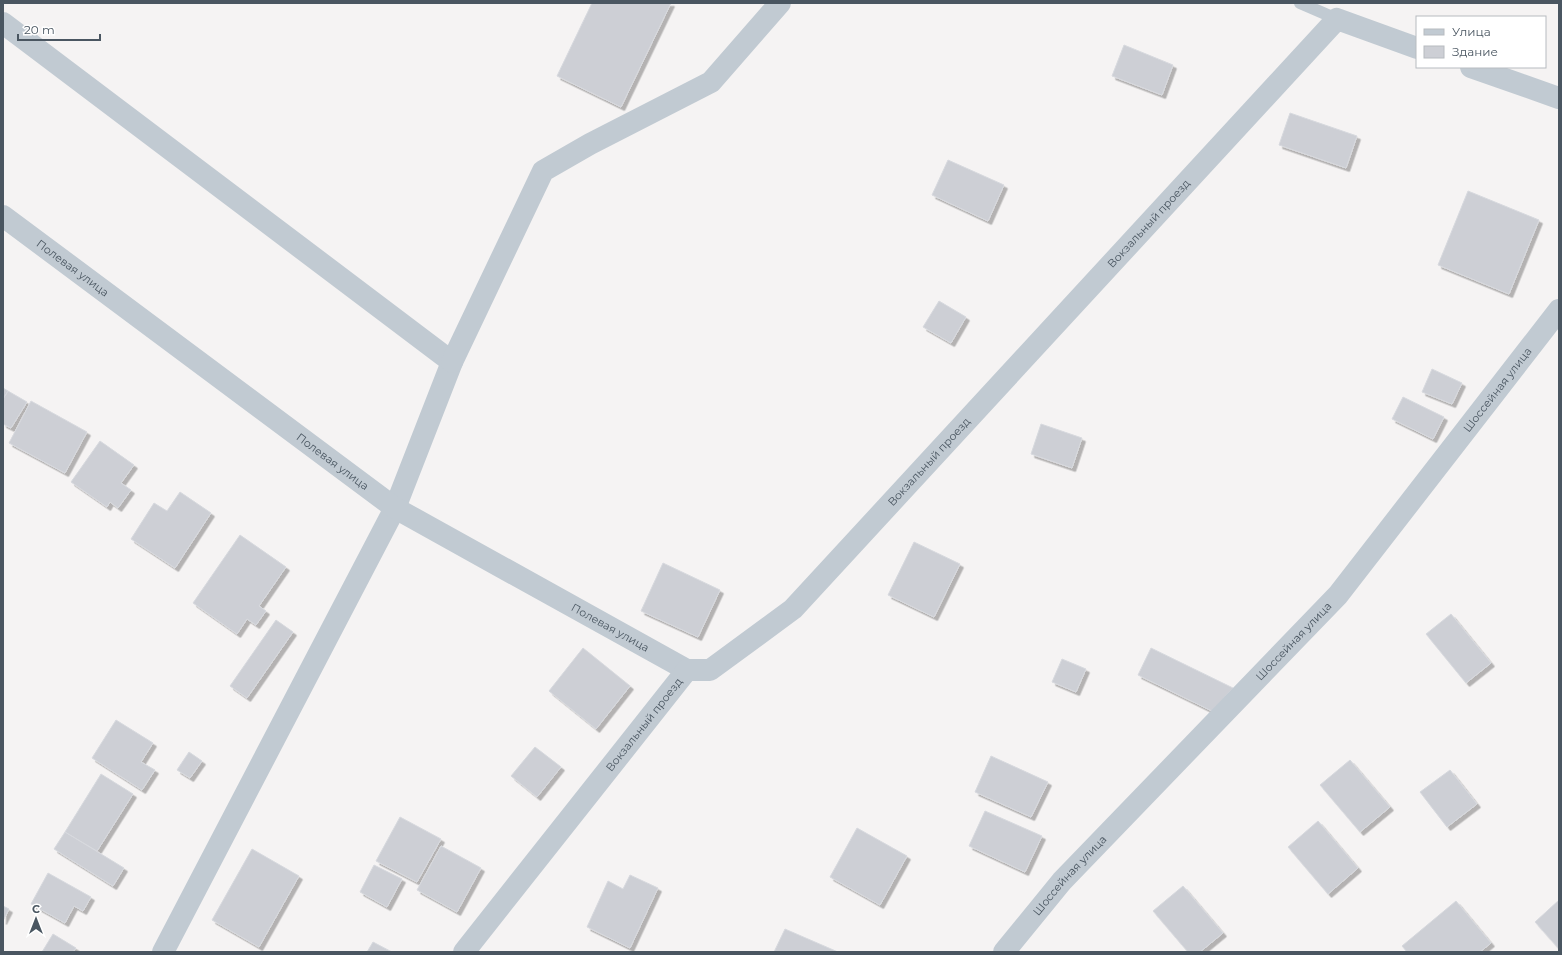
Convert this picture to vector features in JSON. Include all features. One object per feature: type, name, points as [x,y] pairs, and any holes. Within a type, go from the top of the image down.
[{"type":"street","points":[[163,952],[395,508],[452,362],[542,170],[711,82],[780,3]]},
{"type":"street","points":[[1337,19],[1416,48]]},
{"type":"street","name":"Вокзальный проезд","points":[[464,952],[686,670],[710,670],[793,609],[1337,19]]},
{"type":"street","points":[[3,23],[452,362]]},
{"type":"street","points":[[1474,68],[1559,98]]},
{"type":"street","name":"Полевая улица","points":[[3,216],[395,508],[686,670]]},
{"type":"street","name":"Шоссейная улица","points":[[1004,952],[1062,880],[1338,595],[1559,310]]},
{"type":"lane","points":[[1300,3],[1337,19]]},
{"type":"building","points":[[592,3],[671,3],[621,107],[557,76]]},
{"type":"building","points":[[1124,45],[1173,65],[1162,95],[1112,76]]},
{"type":"building","points":[[1290,113],[1357,136],[1346,168],[1279,145]]},
{"type":"building","points":[[948,160],[1004,185],[988,221],[932,195]]},
{"type":"building","points":[[1468,191],[1539,220],[1509,294],[1438,265]]},
{"type":"building","points":[[939,301],[966,317],[951,343],[923,327]]},
{"type":"building","points":[[1432,369],[1462,383],[1452,404],[1422,392]]},
{"type":"building","points":[[3,388],[8,391],[3,399]]},
{"type":"building","points":[[8,391],[27,402],[11,428],[3,424],[3,399]]},
{"type":"building","points":[[1403,397],[1444,417],[1433,439],[1392,419]]},
{"type":"building","points":[[31,401],[87,432],[65,473],[9,443]]},
{"type":"building","points":[[1041,424],[1082,438],[1072,468],[1031,454]]},
{"type":"building","points":[[100,441],[134,465],[121,483],[131,490],[118,508],[110,502],[107,507],[71,482]]},
{"type":"building","points":[[180,492],[211,513],[175,568],[131,539],[154,503],[167,511]]},
{"type":"building","points":[[240,535],[286,567],[259,606],[266,611],[256,625],[247,619],[237,634],[193,603]]},
{"type":"building","points":[[914,542],[960,564],[934,617],[888,595]]},
{"type":"building","points":[[663,563],[720,590],[698,637],[641,611]]},
{"type":"building","points":[[1451,614],[1491,663],[1466,683],[1426,634]]},
{"type":"building","points":[[276,620],[293,632],[247,698],[230,686]]},
{"type":"building","points":[[583,648],[630,686],[596,729],[549,691]]},
{"type":"building","points":[[1151,648],[1233,688],[1212,711],[1138,675]]},
{"type":"building","points":[[1062,659],[1086,669],[1076,692],[1052,682]]},
{"type":"building","points":[[116,720],[153,743],[141,762],[155,770],[142,790],[92,758]]},
{"type":"building","points":[[535,747],[561,767],[537,797],[511,776]]},
{"type":"building","points":[[189,752],[202,761],[190,778],[177,770]]},
{"type":"building","points":[[991,756],[1048,782],[1031,817],[975,792]]},
{"type":"building","points":[[1350,760],[1390,807],[1360,832],[1320,785]]},
{"type":"building","points":[[1450,770],[1477,804],[1447,827],[1420,792]]},
{"type":"building","points":[[101,774],[133,794],[97,851],[65,832]]},
{"type":"building","points":[[985,811],[1042,836],[1025,872],[969,846]]},
{"type":"building","points":[[400,817],[441,839],[417,882],[376,861]]},
{"type":"building","points":[[1318,821],[1358,868],[1328,894],[1288,847]]},
{"type":"building","points":[[857,828],[907,856],[880,905],[830,877]]},
{"type":"building","points":[[65,832],[124,868],[113,886],[54,849]]},
{"type":"building","points":[[441,846],[481,868],[457,912],[417,890]]},
{"type":"building","points":[[252,849],[299,876],[259,947],[212,920]]},
{"type":"building","points":[[374,865],[402,879],[387,907],[360,892]]},
{"type":"building","points":[[48,873],[91,897],[83,911],[74,906],[65,923],[31,904]]},
{"type":"building","points":[[630,875],[658,888],[630,948],[587,927],[608,881],[623,889]]},
{"type":"building","points":[[1183,886],[1223,933],[1200,952],[1188,952],[1153,911]]},
{"type":"building","points":[[1559,900],[1559,949],[1535,922]]},
{"type":"building","points":[[1456,901],[1491,943],[1480,952],[1407,952],[1402,946]]},
{"type":"building","points":[[3,906],[9,909],[3,921]]},
{"type":"building","points":[[785,929],[838,952],[774,952]]},
{"type":"building","points":[[53,934],[76,948],[73,952],[42,952]]},
{"type":"building","points":[[373,942],[392,952],[367,952]]}]
